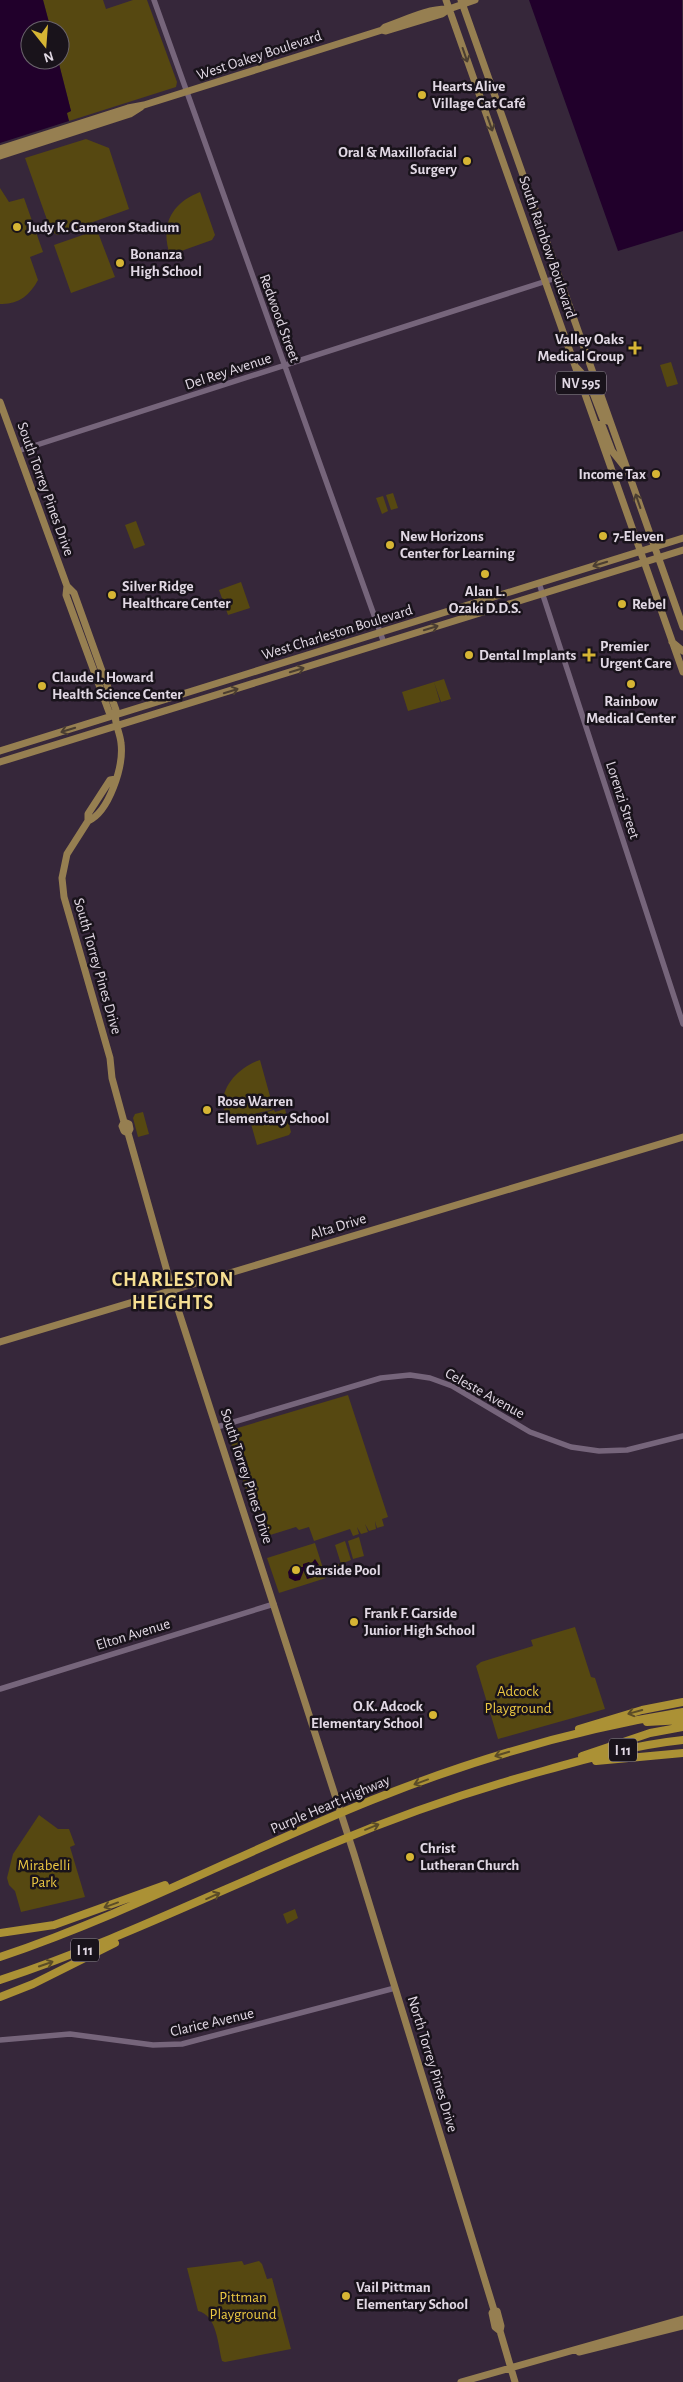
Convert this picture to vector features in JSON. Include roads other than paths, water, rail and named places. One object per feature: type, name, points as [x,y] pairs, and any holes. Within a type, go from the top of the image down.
[{"type":"highway","points":[[537,1743],[630,1713],[683,1702]]},
{"type":"highway","name":"Purple Heart Highway","points":[[0,1957],[85,1925],[396,1791],[537,1743],[683,1712]]},
{"type":"highway","points":[[605,1728],[638,1722],[683,1720]]},
{"type":"highway","points":[[534,1773],[633,1738],[683,1728]]},
{"type":"highway","name":"I 11","points":[[0,1980],[84,1950],[168,1916],[318,1849],[458,1796],[564,1765],[642,1746],[683,1740]]},
{"type":"highway","points":[[564,1765],[647,1755],[683,1753]]},
{"type":"highway","points":[[0,1933],[35,1929],[63,1922],[222,1865]]},
{"type":"highway","points":[[0,1997],[33,1984],[168,1916]]},
{"type":"main road","name":"South Rainbow Boulevard","points":[[446,0],[683,672]]},
{"type":"main road","name":"West Oakey Boulevard","points":[[0,149],[382,30],[386,32],[442,14],[462,2],[475,0]]},
{"type":"main road","name":"South Rainbow Boulevard","points":[[462,2],[683,627]]},
{"type":"main road","name":"West Oakey Boulevard","points":[[0,156],[130,114],[144,105]]},
{"type":"main road","points":[[495,140],[509,136]]},
{"type":"main road","points":[[499,150],[513,147]]},
{"type":"main road","points":[[575,366],[588,380],[603,419],[610,422]]},
{"type":"main road","name":"South Torrey Pines Drive","points":[[0,402],[67,586],[66,595],[74,606],[116,710],[114,716]]},
{"type":"main road","points":[[596,424],[602,424],[612,451],[627,470]]},
{"type":"main road","name":"West Charleston Boulevard","points":[[0,751],[683,538]]},
{"type":"main road","name":"West Charleston Boulevard","points":[[0,762],[683,550]]},
{"type":"main road","name":"South Torrey Pines Drive","points":[[74,606],[80,632],[109,712],[114,716],[122,752],[116,784],[98,813],[88,821],[67,854],[63,868],[63,888],[110,1058],[112,1078],[124,1122],[122,1126],[124,1131],[128,1133],[172,1290],[345,1825]]},
{"type":"main road","points":[[80,632],[87,640],[93,656],[97,659]]},
{"type":"main road","points":[[672,642],[683,651]]},
{"type":"main road","points":[[201,700],[216,688],[218,683]]},
{"type":"main road","name":"South Torrey Pines Drive","points":[[88,821],[88,814],[110,780],[116,779]]},
{"type":"main road","points":[[98,813],[106,794],[105,789]]},
{"type":"main road","name":"Alta Drive","points":[[0,1342],[683,1137]]},
{"type":"main road","name":"North Torrey Pines Drive","points":[[345,1825],[494,2310],[501,2326],[500,2331],[515,2382]]},
{"type":"main road","points":[[462,2382],[566,2354],[592,2344],[683,2319]]},
{"type":"main road","points":[[566,2354],[593,2350],[683,2326]]},
{"type":"street","name":"Redwood Street","points":[[154,0],[384,643]]},
{"type":"street","name":"Del Rey Avenue","points":[[18,451],[559,277]]},
{"type":"street","name":"Lorenzi Street","points":[[539,583],[683,1024]]},
{"type":"street","name":"Celeste Avenue","points":[[217,1427],[381,1378],[410,1375],[430,1378],[452,1386],[530,1432],[571,1447],[593,1450],[626,1450],[683,1436]]},
{"type":"street","name":"Elton Avenue","points":[[0,1689],[274,1604]]},
{"type":"street","name":"Clarice Avenue","points":[[0,2040],[70,2034],[153,2045],[182,2044],[395,1988]]},
{"type":"place","name":"Hearts Alive Village Cat Café","points":[[422,95]]},
{"type":"place","name":"Oral & Maxillofacial Surgery","points":[[467,161]]},
{"type":"place","name":"Judy K. Cameron Stadium","points":[[17,227]]},
{"type":"place","name":"Bonanza High School","points":[[120,263]]},
{"type":"place","name":"Valley Oaks Medical Group","points":[[635,348]]},
{"type":"place","name":"Income Tax","points":[[656,474]]},
{"type":"place","name":"7-Eleven","points":[[603,536]]},
{"type":"place","name":"New Horizons Center for Learning","points":[[390,545]]},
{"type":"place","name":"Alan L. Ozaki D.D.S.","points":[[485,574]]},
{"type":"place","name":"Silver Ridge Healthcare Center","points":[[112,595]]},
{"type":"place","name":"Rebel","points":[[622,604]]},
{"type":"place","name":"Dental Implants","points":[[469,655]]},
{"type":"place","name":"Premier Urgent Care","points":[[589,655]]},
{"type":"place","name":"Rainbow Medical Center","points":[[631,684]]},
{"type":"place","name":"Claude I. Howard Health Science Center","points":[[42,686]]},
{"type":"place","name":"Rose Warren Elementary School","points":[[207,1110]]},
{"type":"place","name":"Garside Pool","points":[[296,1570]]},
{"type":"place","name":"Frank F. Garside Junior High School","points":[[354,1622]]},
{"type":"place","name":"O.K. Adcock Elementary School","points":[[433,1715]]},
{"type":"place","name":"Christ Lutheran Church","points":[[410,1857]]},
{"type":"place","name":"Vail Pittman Elementary School","points":[[346,2296]]},
{"type":"district","name":"CHARLESTON HEIGHTS","points":[[173,1290]]},
{"type":"park label","name":"Adcock Playground","points":[[518,1700]]},
{"type":"park label","name":"Mirabelli Park","points":[[44,1874]]},
{"type":"park label","name":"Pittman Playground","points":[[243,2306]]}]
